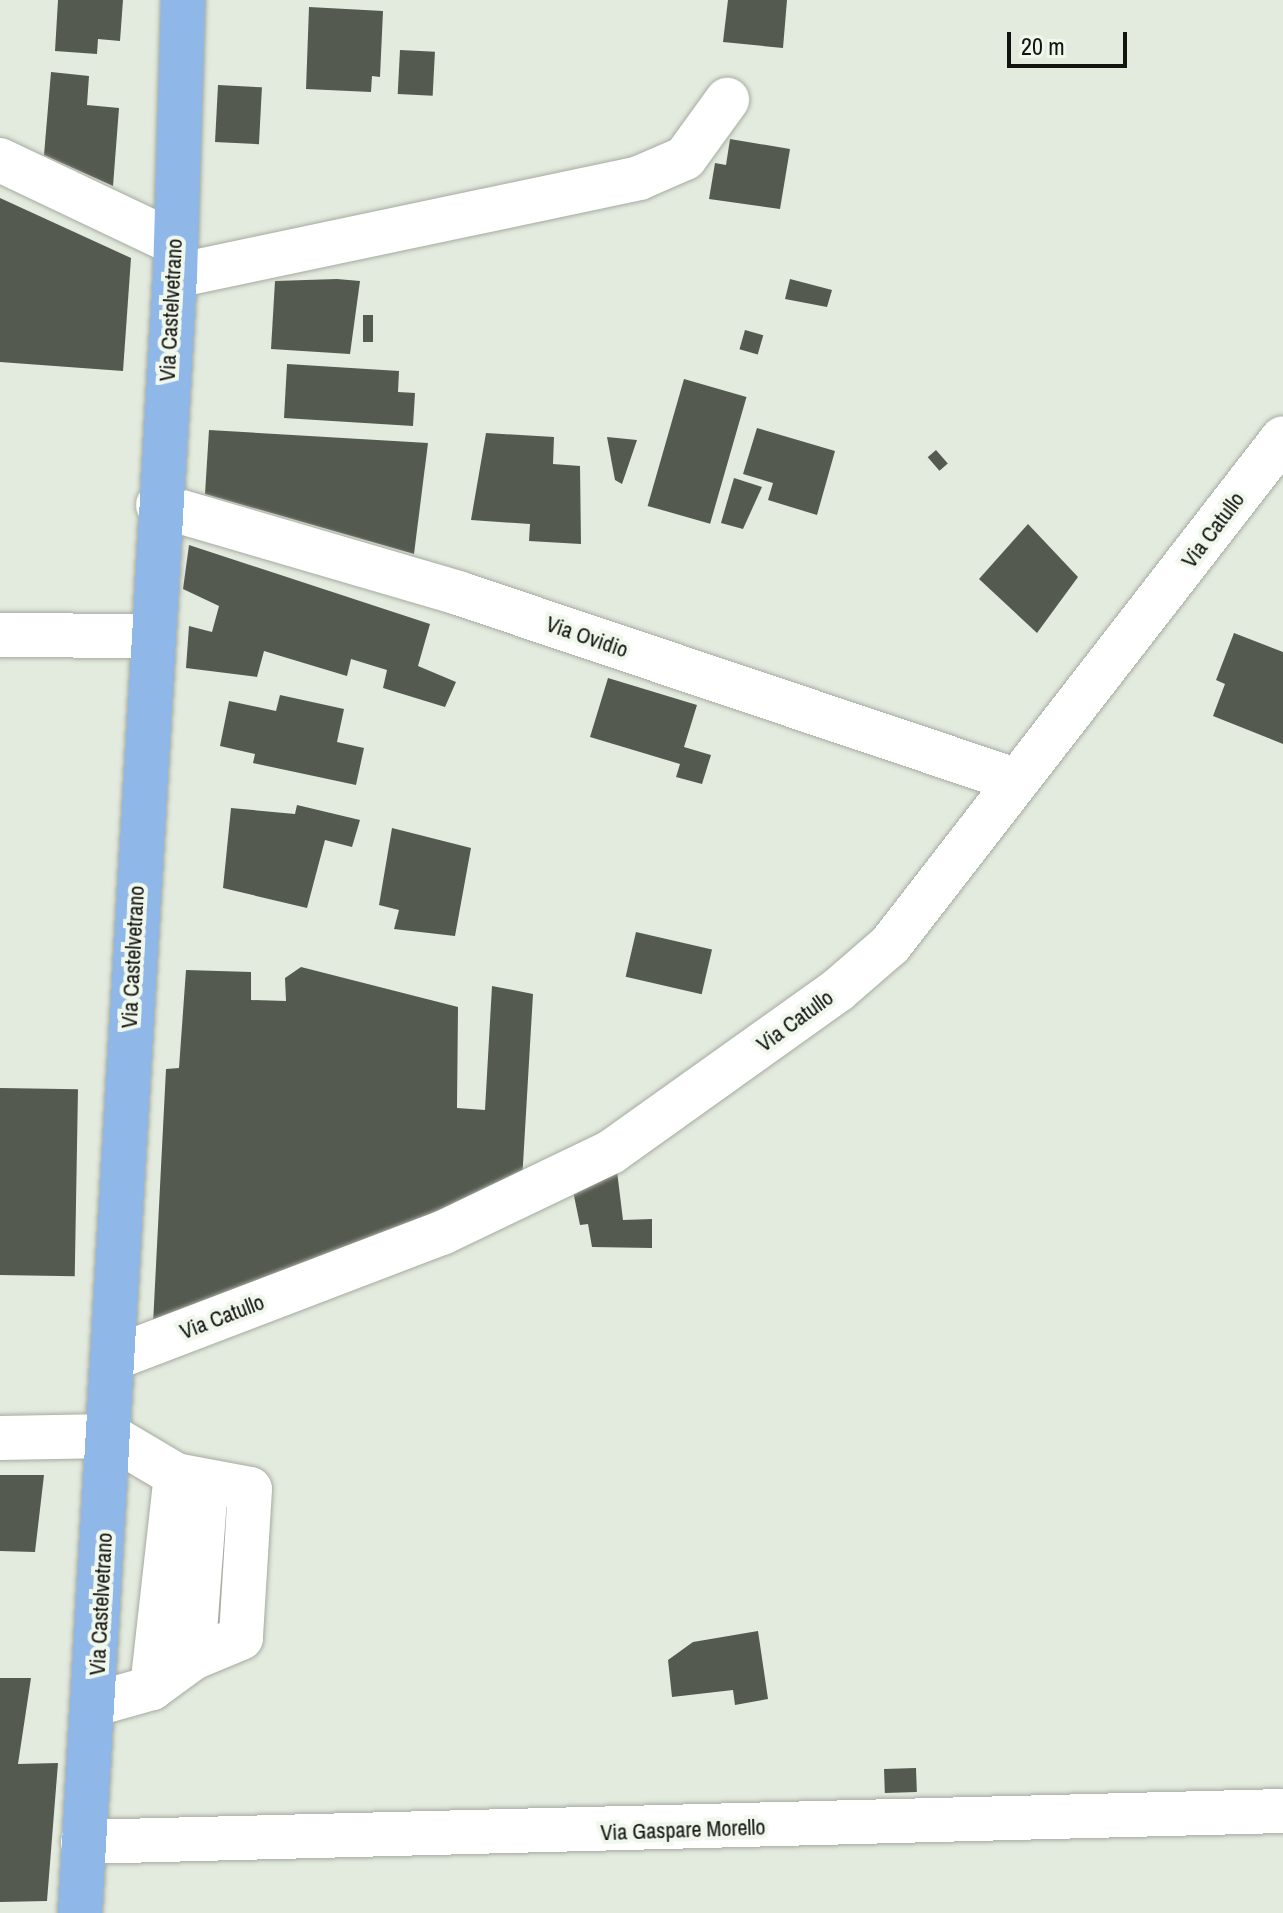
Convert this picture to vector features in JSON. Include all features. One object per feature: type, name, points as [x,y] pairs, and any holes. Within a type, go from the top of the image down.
[{"type":"main road","name":"Via Castelvetrano","points":[[80,1913],[110,1436],[149,636],[175,260],[183,0]]},
{"type":"street","points":[[0,160],[175,260],[639,178],[685,158],[727,100]]},
{"type":"street","name":"Via Catullo","points":[[114,1358],[442,1233],[611,1152],[890,945],[1012,779],[1283,438]]},
{"type":"street","name":"Via Ovidio","points":[[158,505],[458,593],[1012,779]]},
{"type":"street","points":[[0,635],[149,636]]},
{"type":"street","points":[[0,1438],[110,1436],[191,1480],[250,1489],[241,1638],[193,1658],[152,1688],[95,1704]]},
{"type":"street","points":[[152,1688],[191,1480]]},
{"type":"street","name":"Via Gaspare Morello","points":[[83,1842],[1283,1811]]},
{"type":"building","points":[[58,0],[123,0],[120,41],[98,39],[97,54],[55,51]]},
{"type":"building","points":[[728,0],[787,0],[783,48],[723,42]]},
{"type":"building","points":[[309,7],[383,11],[380,77],[372,76],[371,92],[306,89]]},
{"type":"building","points":[[400,50],[435,52],[433,96],[398,94]]},
{"type":"building","points":[[51,72],[89,76],[87,105],[119,108],[113,186],[44,155]]},
{"type":"building","points":[[218,85],[262,87],[259,144],[215,142]]},
{"type":"building","points":[[730,139],[790,149],[780,209],[709,199],[715,163],[726,165]]},
{"type":"building","points":[[0,198],[131,258],[123,371],[0,362]]},
{"type":"building","points":[[790,279],[832,290],[827,307],[785,299]]},
{"type":"building","points":[[275,281],[360,281],[350,354],[271,349]]},
{"type":"building","points":[[363,315],[373,315],[373,342],[363,342]]},
{"type":"building","points":[[745,330],[763,335],[758,354],[739,349]]},
{"type":"building","points":[[287,364],[399,371],[398,392],[415,393],[413,426],[284,418]]},
{"type":"building","points":[[684,379],[746,397],[710,524],[648,506]]},
{"type":"building","points":[[757,428],[835,451],[817,515],[768,500],[773,483],[743,474]]},
{"type":"building","points":[[209,430],[428,443],[414,554],[205,494]]},
{"type":"building","points":[[486,433],[554,437],[553,464],[580,466],[581,544],[529,541],[530,524],[471,520]]},
{"type":"building","points":[[607,437],[637,440],[622,484],[615,480]]},
{"type":"building","points":[[936,450],[948,464],[940,471],[928,457]]},
{"type":"building","points":[[734,478],[762,487],[743,529],[721,523]]},
{"type":"building","points":[[1028,524],[1078,577],[1037,633],[979,579]]},
{"type":"building","points":[[189,545],[430,624],[418,666],[456,682],[445,707],[383,688],[387,670],[351,659],[347,676],[264,651],[257,677],[186,668],[189,626],[212,632],[219,606],[183,589]]},
{"type":"building","points":[[1234,633],[1283,652],[1283,744],[1213,716],[1225,684],[1216,680]]},
{"type":"building","points":[[608,678],[697,705],[684,747],[711,755],[702,784],[676,777],[680,764],[590,737]]},
{"type":"building","points":[[280,695],[344,709],[337,742],[364,748],[356,785],[253,763],[255,754],[220,746],[229,701],[276,711]]},
{"type":"building","points":[[297,805],[360,820],[352,847],[325,840],[307,908],[223,888],[231,808],[295,814]]},
{"type":"building","points":[[392,828],[471,848],[455,936],[394,929],[399,910],[379,905]]},
{"type":"building","points":[[636,932],[712,950],[702,994],[626,977]]},
{"type":"building","points":[[301,967],[458,1007],[457,1108],[485,1110],[492,986],[533,994],[522,1181],[153,1324],[166,1069],[179,1068],[186,970],[251,972],[251,1000],[286,1001],[285,978]]},
{"type":"building","points":[[0,1088],[78,1089],[75,1276],[0,1275]]},
{"type":"building","points":[[617,1171],[623,1220],[652,1219],[652,1248],[592,1247],[588,1224],[580,1225],[573,1191]]},
{"type":"building","points":[[0,1475],[44,1475],[35,1552],[0,1551]]},
{"type":"building","points":[[758,1631],[768,1699],[735,1705],[733,1690],[672,1697],[668,1660],[693,1642]]},
{"type":"building","points":[[0,1678],[31,1678],[18,1764],[58,1763],[47,1901],[0,1902]]},
{"type":"building","points":[[916,1768],[917,1792],[885,1793],[884,1769]]}]
